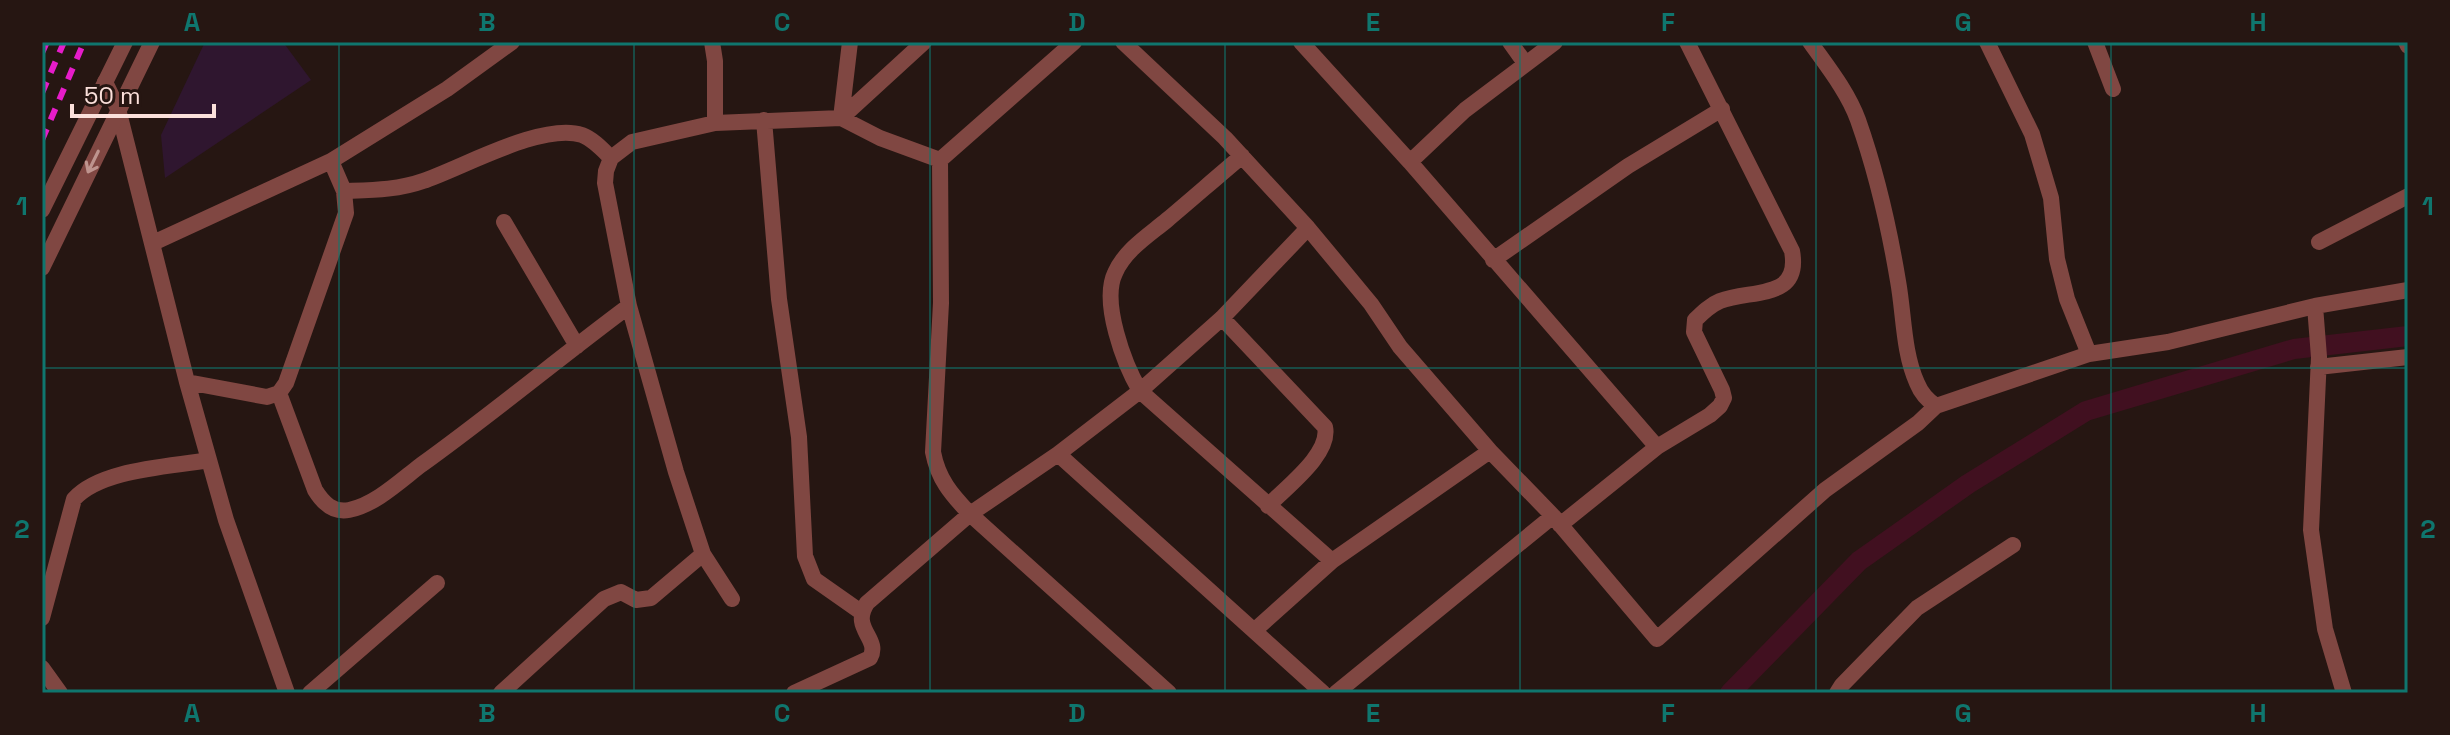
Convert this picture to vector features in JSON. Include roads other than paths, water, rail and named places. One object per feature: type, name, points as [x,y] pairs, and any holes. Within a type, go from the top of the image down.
[{"type":"street","points":[[42,210],[125,42]]},
{"type":"street","points":[[42,268],[152,42]]},
{"type":"street","points":[[153,243],[331,161],[435,96],[512,42]]},
{"type":"street","points":[[712,42],[715,123]]},
{"type":"street","points":[[841,118],[850,42]]},
{"type":"street","points":[[841,118],[924,42]]},
{"type":"street","points":[[1074,42],[940,160],[941,303],[933,452],[937,470],[947,489],[970,514],[1169,693]]},
{"type":"street","points":[[1123,42],[1242,156],[1308,228],[1371,304],[1400,347],[1657,639],[1825,490],[1918,423],[1936,406],[2089,354],[2316,313],[2408,290]]},
{"type":"street","points":[[1301,42],[1410,162],[1657,447]]},
{"type":"street","points":[[1510,42],[1525,63]]},
{"type":"street","points":[[1410,162],[1465,110],[1555,42]]},
{"type":"street","points":[[1336,693],[1556,521],[1657,447],[1720,406],[1724,398],[1694,332],[1695,320],[1721,301],[1779,287],[1791,278],[1795,268],[1792,251],[1687,42]]},
{"type":"street","points":[[1810,42],[1835,76],[1857,116],[1870,157],[1897,278],[1910,361],[1925,398],[1936,406]]},
{"type":"street","points":[[1987,42],[2032,134],[2051,198],[2057,259],[2067,299],[2089,354]]},
{"type":"street","points":[[2095,42],[2113,89]]},
{"type":"street","points":[[105,82],[118,109],[187,382],[226,520],[287,693]]},
{"type":"street","points":[[1493,260],[1628,166],[1722,109]]},
{"type":"street","points":[[732,599],[703,554],[676,472],[629,306],[605,183],[611,158],[632,142],[715,123],[841,118],[880,138],[940,160]]},
{"type":"street","points":[[764,120],[779,299],[799,437],[805,556],[814,579],[861,612]]},
{"type":"street","points":[[344,191],[385,190],[423,181],[516,144],[556,134],[581,135],[597,144],[611,158]]},
{"type":"street","points":[[1242,156],[1129,252],[1114,274],[1112,302],[1116,330],[1126,368],[1140,391],[1332,561]]},
{"type":"street","points":[[187,382],[267,397],[279,393],[286,383],[346,213],[344,191],[331,161]]},
{"type":"street","points":[[2319,242],[2408,196]]},
{"type":"street","points":[[504,222],[577,346]]},
{"type":"street","points":[[794,693],[870,658],[872,647],[863,628],[861,612],[867,603],[970,514],[1058,454],[1140,391],[1222,318],[1308,228]]},
{"type":"street","points":[[279,393],[315,490],[323,502],[338,511],[350,510],[369,503],[629,306]]},
{"type":"street","points":[[2316,313],[2318,362],[2311,530],[2325,629],[2344,693]]},
{"type":"street","points":[[1222,318],[1325,427],[1327,437],[1323,450],[1268,506]]},
{"type":"street","points":[[2318,362],[2408,357]]},
{"type":"street","points":[[1255,630],[1332,561],[1490,451]]},
{"type":"street","points":[[1058,454],[1323,693]]},
{"type":"street","points":[[42,618],[74,499],[83,489],[101,478],[209,460]]},
{"type":"street","points":[[1837,693],[1917,608],[2013,545]]},
{"type":"street","points":[[501,693],[604,599],[621,592],[636,600],[651,598],[703,554]]},
{"type":"street","points":[[310,693],[437,583]]},
{"type":"street","points":[[42,668],[60,693]]},
{"type":"waterway","points":[[1730,693],[1859,561],[1968,484],[2086,411],[2294,349],[2408,336]]},
{"type":"railway","points":[[42,53],[47,42]]},
{"type":"railway","points":[[42,93],[64,42]]},
{"type":"railway","points":[[42,140],[84,42]]}]
